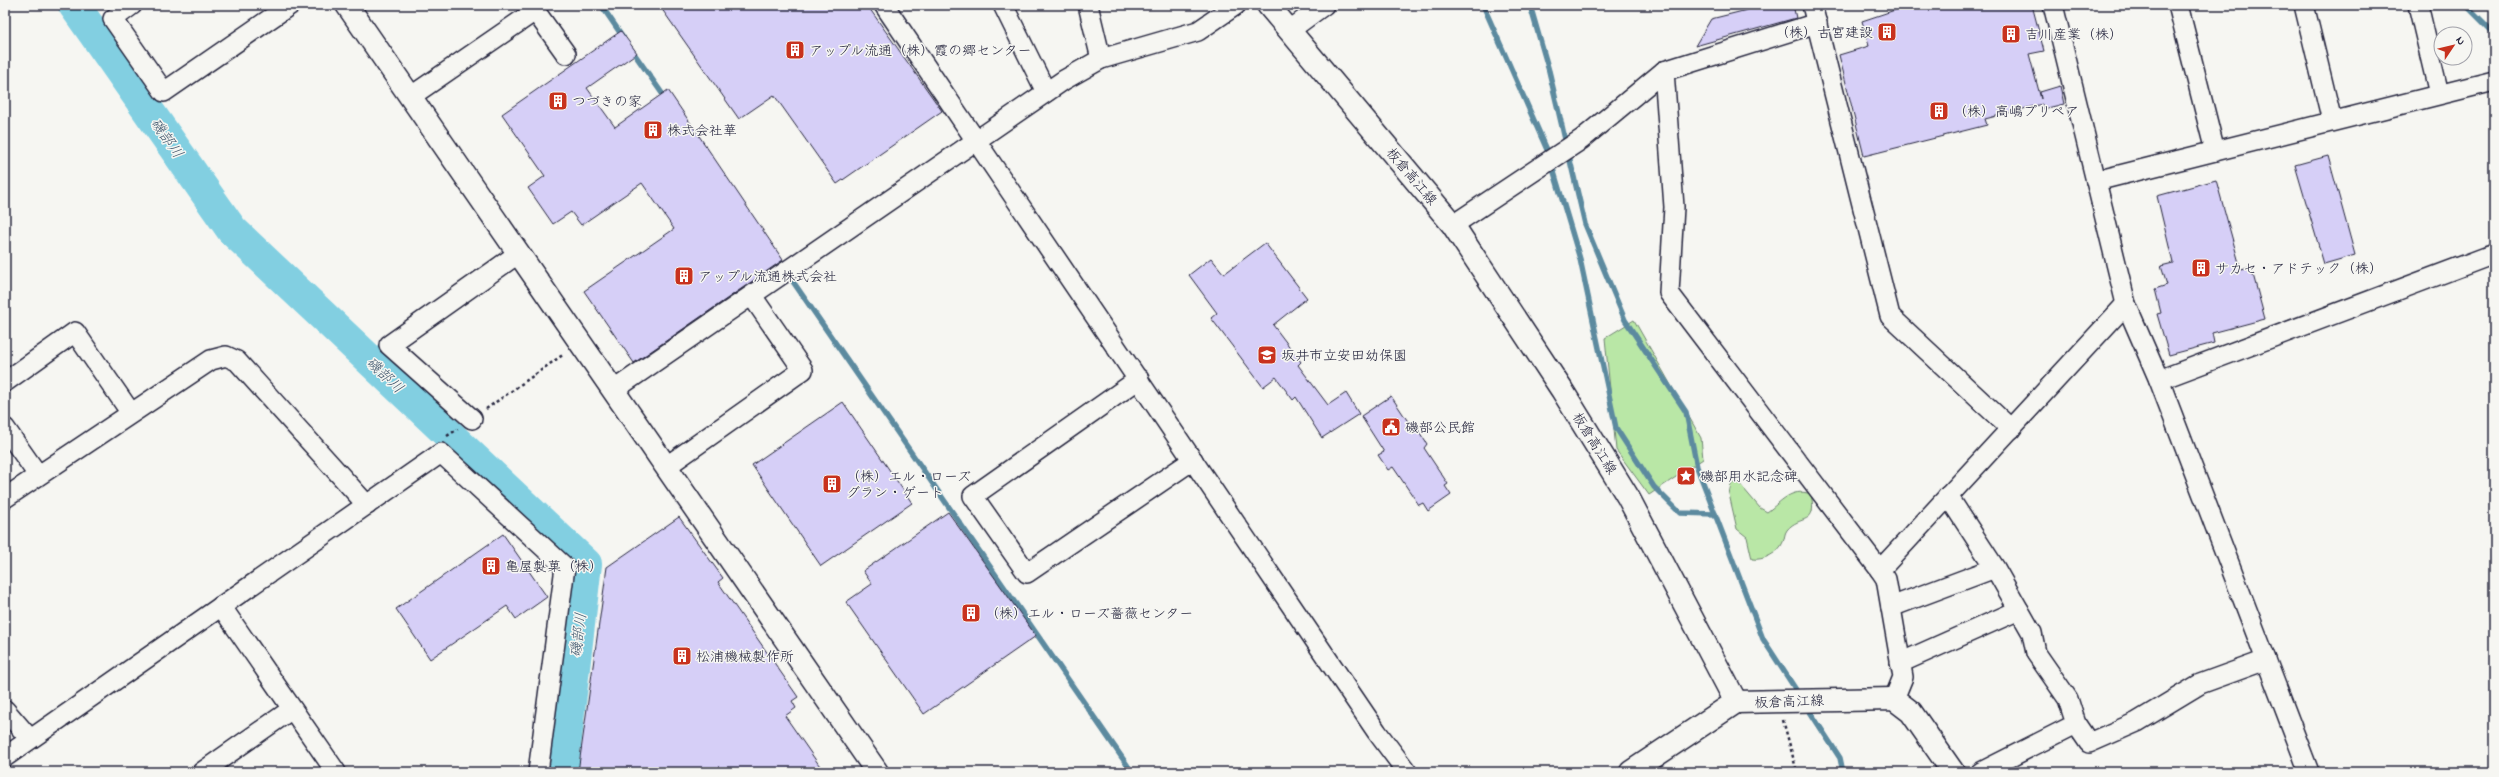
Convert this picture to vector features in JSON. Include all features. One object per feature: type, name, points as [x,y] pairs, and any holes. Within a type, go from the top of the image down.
[{"type":"main road","points":[[347,5],[877,772]]},
{"type":"main road","name":"板倉高江線","points":[[1268,5],[1452,225],[1562,390],[1628,497],[1736,702],[1894,698]]},
{"type":"main road","points":[[1894,698],[1911,712],[1953,772]]},
{"type":"main road","points":[[1631,772],[1736,702]]},
{"type":"street","points":[[132,5],[113,19],[164,92],[290,5]]},
{"type":"street","points":[[884,5],[1377,732],[1407,772]]},
{"type":"street","points":[[1003,5],[1046,92]]},
{"type":"street","points":[[1088,5],[1101,59]]},
{"type":"street","points":[[614,390],[1046,92],[1101,59],[1198,31],[1236,5]]},
{"type":"street","points":[[1290,30],[1324,5]]},
{"type":"street","points":[[1812,5],[1890,316],[2010,429]]},
{"type":"street","points":[[2053,5],[2126,304],[2159,380],[2309,772]]},
{"type":"street","points":[[2178,5],[2216,151]]},
{"type":"street","points":[[2304,5],[2332,121]]},
{"type":"street","points":[[2418,5],[2439,94]]},
{"type":"street","points":[[410,97],[533,8],[566,54]]},
{"type":"street","points":[[1452,225],[1582,140],[1664,71],[1817,23]]},
{"type":"street","points":[[1664,71],[1674,207],[1669,293],[1886,579],[1903,677],[1894,698]]},
{"type":"street","points":[[2096,181],[2494,80]]},
{"type":"street","points":[[472,419],[389,345],[519,253]]},
{"type":"street","points":[[2159,380],[2494,254]]},
{"type":"street","points":[[666,466],[803,370],[752,296]]},
{"type":"street","points":[[1880,570],[2126,304]]},
{"type":"street","points":[[5,382],[75,332],[131,413]]},
{"type":"street","points":[[5,498],[211,360],[226,356],[237,361],[367,505]]},
{"type":"street","points":[[1139,379],[973,496],[1027,572],[1193,460]]},
{"type":"street","points":[[5,428],[38,476]]},
{"type":"street","points":[[5,757],[442,453],[565,568],[538,772]]},
{"type":"street","points":[[1948,496],[1995,568],[2019,610],[2032,633],[2036,653],[2068,699],[2076,724],[2089,743],[2137,722],[2200,684],[2266,660]]},
{"type":"street","points":[[1891,607],[1995,568]]},
{"type":"street","points":[[221,606],[336,772]]},
{"type":"street","points":[[1900,663],[2019,610]]},
{"type":"street","points":[[202,772],[292,708]]},
{"type":"street","points":[[5,710],[30,739]]},
{"type":"street","points":[[1981,772],[2076,724]]},
{"type":"path","points":[[442,453],[435,445],[581,342]]},
{"type":"path","points":[[1783,702],[1797,772]]},
{"type":"green space","points":[[1634,320],[1701,438],[1703,459],[1649,495],[1616,450],[1605,338]]},
{"type":"green space","points":[[1738,482],[1760,508],[1767,512],[1792,494],[1804,492],[1811,494],[1813,504],[1810,516],[1792,525],[1787,530],[1783,542],[1778,550],[1761,559],[1752,559],[1747,537],[1737,529],[1729,494],[1731,484]]},
{"type":"building","name":"アップル流通（株）霞の郷センター","points":[[659,5],[867,5],[942,111],[837,184],[774,95],[739,119]]},
{"type":"building","points":[[1767,5],[1793,5],[1796,18],[1695,46],[1711,19]]},
{"type":"building","points":[[1910,5],[2032,5],[2044,51],[2029,54],[2041,99],[2040,92],[2060,86],[2064,104],[2043,109],[2042,104],[1985,119],[1987,125],[1864,156],[1839,55],[1869,46],[1862,21]]},
{"type":"building","points":[[621,31],[637,53],[587,88],[615,127],[668,90],[783,260],[634,363],[584,291],[674,229],[642,183],[581,225],[571,212],[553,224],[528,188],[545,176],[502,114]]},
{"type":"building","points":[[2328,156],[2355,255],[2324,264],[2295,165]]},
{"type":"building","name":"サカセ・アドテック（株）","points":[[2216,180],[2241,270],[2251,267],[2265,319],[2212,333],[2214,343],[2169,355],[2157,314],[2161,313],[2155,289],[2167,285],[2161,266],[2173,263],[2157,196]]},
{"type":"building","points":[[1265,243],[1307,298],[1273,325],[1301,362],[1298,365],[1328,405],[1346,393],[1359,414],[1322,438],[1296,397],[1293,400],[1276,377],[1263,387],[1211,318],[1217,313],[1189,275],[1211,258],[1224,274]]},
{"type":"building","points":[[1391,396],[1413,429],[1416,427],[1427,444],[1424,448],[1448,484],[1445,486],[1451,495],[1428,511],[1423,503],[1419,505],[1393,467],[1388,470],[1378,455],[1384,452],[1361,416]]},
{"type":"building","name":"（株）エル・ローズ グラン・ゲート","points":[[843,402],[912,503],[821,566],[752,465]]},
{"type":"building","name":"（株）エル・ローズ薔薇センター","points":[[948,512],[1036,636],[924,714],[846,602],[872,584],[863,571]]},
{"type":"building","name":"松浦機械製作所","points":[[679,517],[723,578],[718,582],[798,697],[792,701],[796,708],[785,716],[824,772],[578,772],[607,567]]},
{"type":"building","name":"亀屋製菓（株）","points":[[503,534],[547,597],[516,619],[507,606],[430,659],[396,609]]},
{"type":"waterway","name":"磯部川","points":[[74,5],[232,230],[586,564],[562,772]]},
{"type":"waterway","points":[[601,5],[623,37]]},
{"type":"waterway","points":[[1483,5],[1548,152],[1580,259],[1616,428],[1654,487],[1680,513],[1715,514]]},
{"type":"waterway","points":[[1530,5],[1549,71],[1585,224],[1625,320],[1686,412],[1697,467],[1763,639],[1800,696]]},
{"type":"waterway","points":[[2466,5],[2494,33]]},
{"type":"waterway","points":[[631,49],[666,99]]},
{"type":"waterway","points":[[776,257],[1132,772]]},
{"type":"waterway","points":[[1807,707],[1840,758],[1843,772]]},
{"type":"place","name":"（株）古宮建設","points":[[1887,32]]},
{"type":"place","name":"吉川産業（株）","points":[[2011,34]]},
{"type":"place","name":"アップル流通（株）霞の郷センター","points":[[795,50]]},
{"type":"place","name":"つづきの家","points":[[558,101]]},
{"type":"place","name":"（株）高嶋プリペア","points":[[1939,111]]},
{"type":"place","name":"株式会社華","points":[[653,130]]},
{"type":"place","name":"サカセ・アドテック（株）","points":[[2201,268]]},
{"type":"place","name":"アップル流通株式会社","points":[[684,276]]},
{"type":"place","name":"坂井市立安田幼保園","points":[[1267,355]]},
{"type":"place","name":"磯部公民館","points":[[1391,427]]},
{"type":"place","name":"磯部用水記念碑","points":[[1686,476]]},
{"type":"place","name":"（株）エル・ローズ グラン・ゲート","points":[[832,484]]},
{"type":"place","name":"亀屋製菓（株）","points":[[491,566]]},
{"type":"place","name":"（株）エル・ローズ薔薇センター","points":[[971,613]]},
{"type":"place","name":"松浦機械製作所","points":[[682,656]]}]
